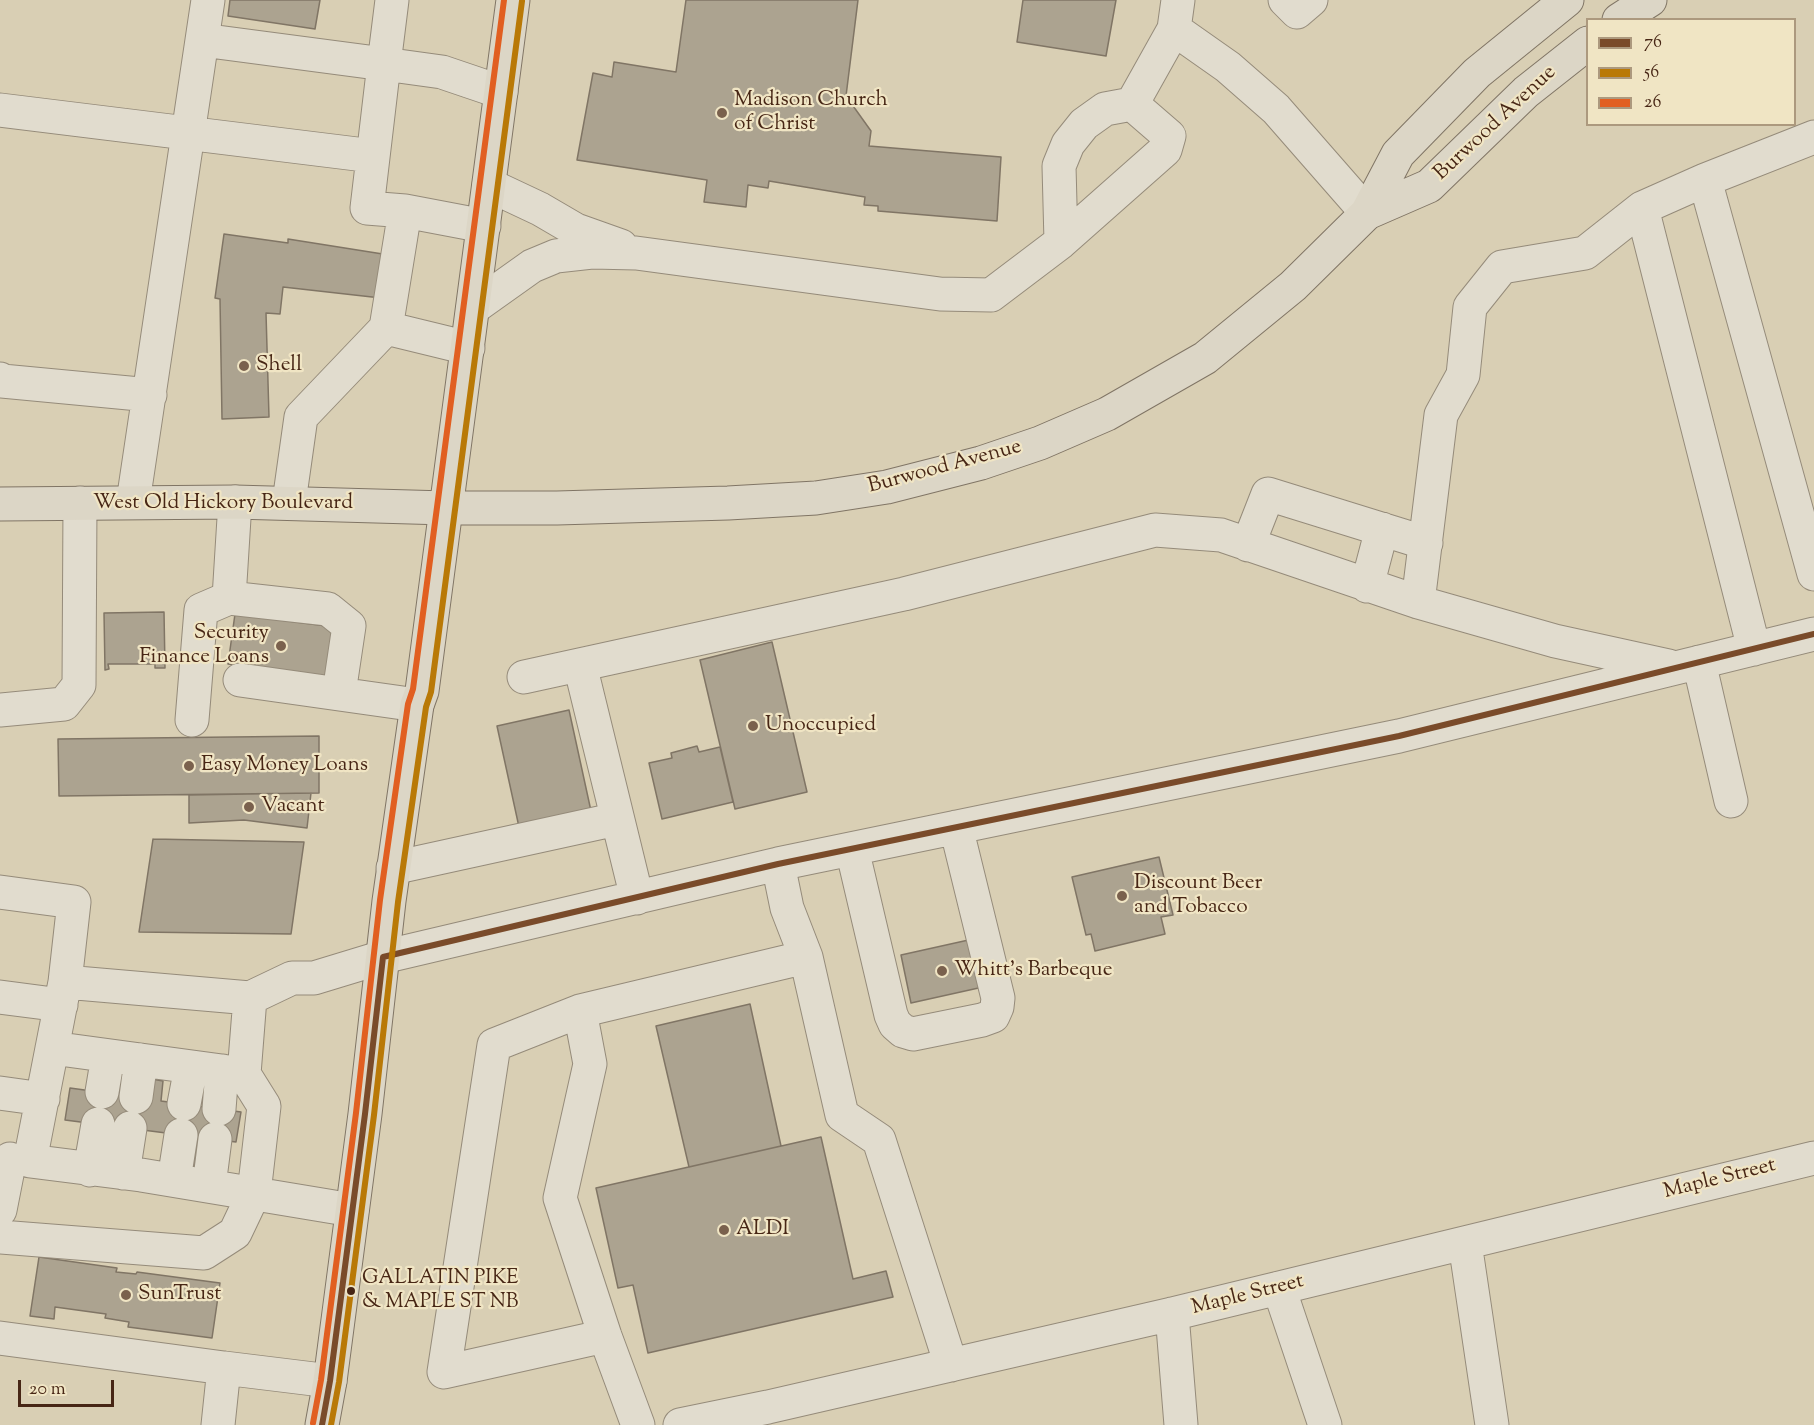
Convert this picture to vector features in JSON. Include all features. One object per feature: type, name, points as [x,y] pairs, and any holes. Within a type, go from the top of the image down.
[{"type":"main road","points":[[322,1425],[330,1381],[352,1210],[393,868],[417,705],[422,691],[513,0]]},
{"type":"main road","name":"Burwood Avenue","points":[[446,508],[569,507],[816,498],[887,487],[981,463],[1040,443],[1107,414],[1205,358],[1293,286],[1368,213],[1398,154],[1477,73],[1567,0]]},
{"type":"main road","points":[[1622,18],[1650,0]]},
{"type":"main road","name":"Burwood Avenue","points":[[1368,213],[1429,186],[1526,92],[1586,44]]},
{"type":"main road","name":"West Old Hickory Boulevard","points":[[0,504],[290,502],[446,508]]},
{"type":"street","points":[[133,502],[208,0]]},
{"type":"street","points":[[392,0],[367,208],[405,211],[484,226]]},
{"type":"street","points":[[1286,0],[1297,12],[1311,0]]},
{"type":"street","points":[[1132,104],[1176,15],[1228,67],[1276,109],[1368,213]]},
{"type":"street","points":[[202,40],[441,72],[501,92]]},
{"type":"street","points":[[473,308],[532,266],[556,256],[592,252],[636,253],[939,294],[991,295],[1061,242],[1165,150],[1168,136],[1132,104],[1105,109],[1084,124],[1068,144],[1059,166],[1061,242]]},
{"type":"street","points":[[0,111],[373,156]]},
{"type":"street","points":[[1418,602],[1441,415],[1463,375],[1470,307],[1502,267],[1585,253],[1642,208],[1705,180],[1814,137]]},
{"type":"street","points":[[1705,180],[1814,574]]},
{"type":"street","points":[[489,185],[540,208],[576,230],[636,253]]},
{"type":"street","points":[[1642,208],[1754,649]]},
{"type":"street","points":[[290,502],[301,417],[386,328],[405,211]]},
{"type":"street","points":[[386,328],[468,348]]},
{"type":"street","points":[[0,382],[150,395]]},
{"type":"street","points":[[1248,545],[1268,494],[1426,543]]},
{"type":"street","points":[[229,598],[236,502]]},
{"type":"street","points":[[0,710],[64,704],[79,685],[80,503]]},
{"type":"street","points":[[1367,586],[1382,529]]},
{"type":"street","points":[[524,677],[904,594],[1155,530],[1221,535],[1367,586],[1555,641],[1688,665]]},
{"type":"street","points":[[192,720],[201,610],[229,598],[328,609],[349,626],[339,693]]},
{"type":"street","points":[[0,997],[63,994],[250,998],[292,978],[314,978],[383,957],[778,864],[1399,736],[1814,634]]},
{"type":"street","points":[[580,665],[637,898]]},
{"type":"street","points":[[1688,665],[1731,801]]},
{"type":"street","points":[[240,680],[417,705]]},
{"type":"street","points":[[393,868],[617,819]]},
{"type":"street","points":[[852,849],[895,1024],[903,1031],[913,1034],[982,1020],[993,1016],[998,998],[956,827]]},
{"type":"street","points":[[778,864],[787,908],[806,957],[842,1115],[879,1140],[951,1365]]},
{"type":"street","points":[[0,892],[74,902],[63,994],[43,1099],[14,1160],[0,1210]]},
{"type":"street","points":[[605,1336],[444,1372],[494,1045],[580,1011],[806,957]]},
{"type":"street","points":[[174,1180],[182,1119],[219,1071],[250,998]]},
{"type":"street","points":[[580,1011],[590,1064],[560,1198],[605,1336],[638,1425]]},
{"type":"street","points":[[0,1237],[204,1252],[235,1233],[254,1193],[264,1106],[219,1071],[52,1048]]},
{"type":"street","points":[[90,1170],[108,1056]]},
{"type":"street","points":[[123,1173],[141,1060]]},
{"type":"street","points":[[209,1186],[217,1124],[219,1071]]},
{"type":"street","points":[[0,1093],[43,1099]]},
{"type":"street","name":"Maple Street","points":[[680,1425],[767,1416],[951,1365],[1172,1314],[1814,1158]]},
{"type":"street","points":[[14,1160],[174,1180],[352,1210]]},
{"type":"street","points":[[1465,1243],[1492,1425]]},
{"type":"street","points":[[1279,1288],[1325,1425]]},
{"type":"street","points":[[1172,1314],[1181,1425]]},
{"type":"street","points":[[0,1338],[330,1381]]},
{"type":"street","points":[[218,1425],[224,1368]]},
{"type":"building","points":[[230,0],[320,0],[315,29],[228,16]]},
{"type":"building","name":"Madison Church of Christ","points":[[686,0],[858,0],[846,96],[871,131],[869,146],[1001,157],[997,221],[878,211],[878,206],[864,205],[865,197],[769,181],[768,188],[748,185],[746,207],[704,202],[707,180],[577,160],[593,73],[612,77],[614,62],[676,72]]},
{"type":"building","points":[[1023,0],[1116,0],[1106,56],[1017,42]]},
{"type":"building","name":"Shell","points":[[224,234],[288,243],[288,239],[389,255],[381,298],[283,287],[280,314],[266,313],[269,417],[222,419],[220,299],[215,298]]},
{"type":"building","points":[[164,612],[165,668],[155,668],[155,664],[108,664],[109,669],[105,670],[104,613]]},
{"type":"building","name":"Security Finance Loans","points":[[235,614],[334,627],[327,677],[228,664]]},
{"type":"building","name":"Unoccupied","points":[[772,642],[807,792],[735,809],[700,660]]},
{"type":"building","points":[[569,710],[591,811],[519,827],[497,726]]},
{"type":"building","name":"Easy Money Loans","points":[[319,736],[319,793],[59,796],[58,739]]},
{"type":"building","points":[[697,746],[699,752],[720,747],[733,802],[662,819],[649,763],[672,758],[671,753]]},
{"type":"building","name":"Vacant","points":[[311,793],[307,828],[244,820],[189,823],[189,795]]},
{"type":"building","points":[[153,839],[304,842],[291,934],[139,932]]},
{"type":"building","name":"Discount Beer and Tobacco","points":[[1159,857],[1173,915],[1161,917],[1165,934],[1095,951],[1091,934],[1086,935],[1072,877]]},
{"type":"building","name":"Whitt's Barbeque","points":[[973,939],[983,987],[911,1003],[901,955]]},
{"type":"building","points":[[750,1004],[781,1146],[689,1167],[656,1026]]},
{"type":"building","points":[[152,1079],[163,1081],[161,1101],[241,1112],[236,1142],[65,1120],[70,1088],[150,1099]]},
{"type":"building","name":"ALDI","points":[[821,1137],[853,1279],[886,1271],[893,1297],[648,1353],[633,1285],[618,1288],[596,1188]]},
{"type":"building","name":"SunTrust","points":[[39,1257],[117,1268],[116,1272],[136,1274],[137,1272],[220,1283],[212,1338],[128,1327],[129,1322],[105,1318],[106,1314],[55,1307],[54,1319],[30,1316]]},
{"type":"transit line","name":"26","points":[[313,1423],[321,1380],[356,1113],[380,900],[408,704],[413,689],[504,0]]},
{"type":"transit line","name":"56","points":[[331,1425],[339,1382],[374,1115],[398,902],[426,707],[431,692],[522,1]]},
{"type":"transit line","name":"76","points":[[322,1425],[330,1381],[365,1114],[383,957],[778,864],[1399,736],[1814,634]]},
{"type":"place","name":"Madison Church of Christ","points":[[722,113]]},
{"type":"place","name":"Shell","points":[[244,366]]},
{"type":"place","name":"Security Finance Loans","points":[[281,646]]},
{"type":"place","name":"Unoccupied","points":[[753,726]]},
{"type":"place","name":"Easy Money Loans","points":[[189,766]]},
{"type":"place","name":"Vacant","points":[[249,807]]},
{"type":"place","name":"Discount Beer and Tobacco","points":[[1122,896]]},
{"type":"place","name":"Whitt's Barbeque","points":[[942,971]]},
{"type":"place","name":"ALDI","points":[[724,1230]]},
{"type":"place","name":"GALLATIN PIKE & MAPLE ST NB","points":[[351,1291]]},
{"type":"place","name":"SunTrust","points":[[126,1295]]}]
